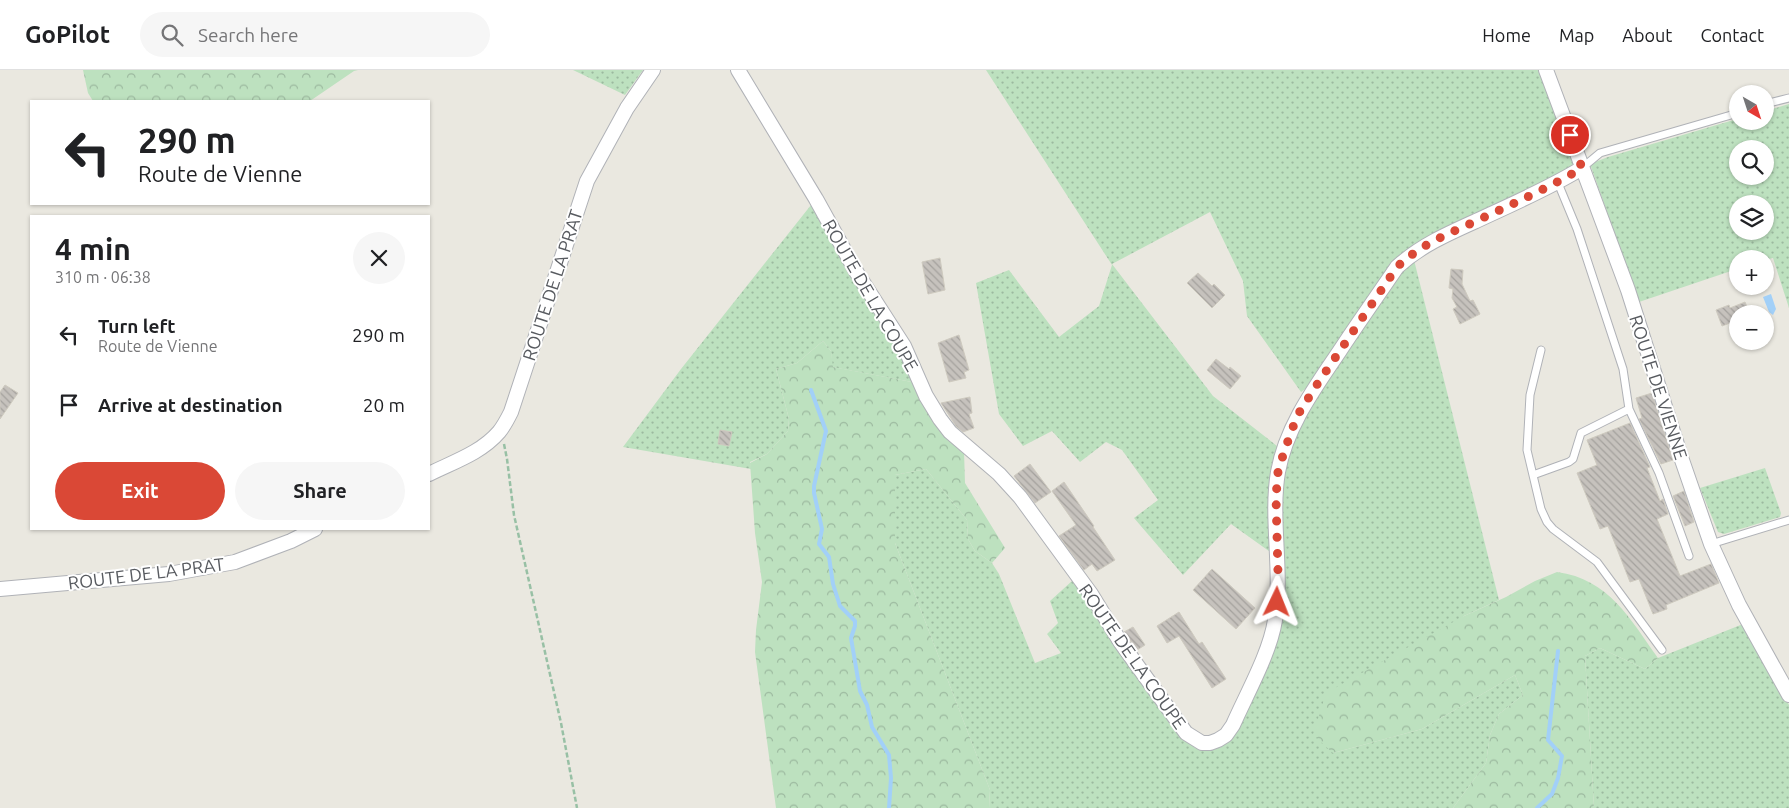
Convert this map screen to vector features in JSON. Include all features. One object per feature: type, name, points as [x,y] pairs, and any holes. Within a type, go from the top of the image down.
[{"type":"street","name":"ROUTE DE LA PRAT","points":[[430,474],[474,452],[491,440],[501,430],[511,412],[587,181],[627,108],[652,70]]},
{"type":"street","name":"ROUTE DE LA COUPE","points":[[738,70],[816,199],[857,273],[904,346],[926,396],[940,419],[950,432],[998,474],[1020,497],[1091,594],[1121,643],[1171,714],[1186,733],[1194,740],[1202,743],[1218,740],[1226,735],[1233,725],[1273,631],[1278,583],[1276,497],[1278,472],[1297,416],[1318,383],[1397,267],[1409,256],[1431,242],[1558,183],[1582,168]]},
{"type":"street","name":"ROUTE DE VIENNE","points":[[1546,70],[1628,290],[1711,544],[1739,605],[1789,695]]},
{"type":"street","name":"ROUTE DE LA PRAT","points":[[0,589],[169,574],[235,562],[313,530]]},
{"type":"lane","points":[[1774,102],[1789,98]]},
{"type":"lane","points":[[1582,168],[1600,153],[1729,116]]},
{"type":"lane","points":[[1558,183],[1577,229],[1623,369],[1629,409],[1658,473],[1689,556]]},
{"type":"lane","points":[[1541,350],[1530,395],[1527,428],[1527,450],[1541,509],[1547,522],[1553,529],[1597,562],[1662,650]]},
{"type":"lane","points":[[1533,475],[1569,462],[1573,459],[1581,433],[1629,409]]},
{"type":"lane","points":[[1711,544],[1789,520]]},
{"type":"path","points":[[501,430],[508,459],[514,515],[561,723],[577,808]]},
{"type":"green space","points":[[83,70],[358,70],[311,100],[92,100],[88,93]]},
{"type":"green space","points":[[573,70],[643,70],[625,95]]},
{"type":"green space","points":[[986,70],[1540,70],[1575,165],[1567,174],[1413,245],[1397,259],[1308,387],[1301,392],[1247,316],[1243,281],[1210,212],[1112,264],[1213,396],[1277,446],[1271,468],[1269,486],[1273,554],[1231,524],[1183,575],[1134,518],[1158,500],[1122,450],[1106,442],[1080,462],[1052,431],[1023,446],[999,414],[976,283],[1009,270],[1059,337],[1099,306],[1112,265]]},
{"type":"green space","points":[[1789,104],[1789,308],[1774,261],[1774,250],[1729,250],[1729,272],[1639,302],[1590,164],[1729,121],[1729,130],[1774,130],[1774,108]]},
{"type":"green space","points":[[811,205],[898,349],[912,382],[832,367],[831,351],[823,341],[797,363],[776,369],[789,419],[788,431],[767,454],[750,462],[751,469],[623,447],[681,369]]},
{"type":"green space","points":[[1413,256],[1499,600],[1464,616],[1333,753],[1422,729],[1515,675],[1523,695],[1499,714],[1490,735],[1486,763],[1453,808],[989,808],[990,790],[895,543],[895,475],[926,469],[967,520],[968,539],[975,551],[992,563],[999,574],[1035,663],[1061,653],[1047,634],[1058,623],[1050,601],[1072,581],[1081,590],[1185,738],[1195,748],[1208,751],[1219,748],[1229,742],[1236,732],[1263,670],[1283,470],[1294,438],[1309,408],[1400,271]]},
{"type":"green space","points":[[823,341],[831,351],[833,367],[912,382],[931,418],[946,436],[964,451],[965,483],[1005,548],[992,563],[975,551],[968,539],[967,520],[926,469],[895,475],[895,543],[990,790],[989,808],[776,808],[755,652],[762,582],[755,533],[750,463],[767,454],[788,431],[789,419],[776,369],[797,363]]},
{"type":"green space","points":[[1765,468],[1781,513],[1780,517],[1724,534],[1718,532],[1700,488]]},
{"type":"green space","points":[[1557,572],[1575,576],[1591,583],[1604,592],[1627,615],[1658,658],[1645,669],[1600,648],[1585,656],[1594,808],[1453,808],[1486,763],[1490,735],[1499,714],[1523,695],[1515,675],[1422,729],[1333,753],[1313,735],[1326,693],[1464,616]]},
{"type":"green space","points":[[1743,624],[1789,705],[1789,808],[1594,808],[1585,656],[1600,648],[1645,669],[1658,658]]},
{"type":"water","points":[[1771,295],[1776,309],[1774,313],[1774,305],[1766,305],[1763,297]]},
{"type":"building","points":[[940,258],[945,290],[928,294],[922,262]]},
{"type":"building","points":[[1451,269],[1463,270],[1462,284],[1470,301],[1473,300],[1480,314],[1460,324],[1453,309],[1457,307],[1452,298],[1453,289],[1449,288]]},
{"type":"building","points":[[1198,273],[1212,286],[1214,284],[1225,295],[1212,308],[1187,283]]},
{"type":"building","points":[[1729,305],[1729,323],[1722,326],[1716,310]]},
{"type":"building","points":[[959,335],[969,370],[964,372],[966,378],[949,382],[938,343]]},
{"type":"building","points":[[1216,359],[1241,376],[1230,389],[1207,370]]},
{"type":"building","points":[[5,385],[18,393],[0,419],[0,392]]},
{"type":"building","points":[[1652,393],[1673,460],[1661,464],[1639,419],[1642,418],[1636,398]]},
{"type":"building","points":[[970,397],[972,413],[969,414],[974,428],[963,432],[956,426],[941,403]]},
{"type":"building","points":[[1630,423],[1650,467],[1647,468],[1660,501],[1663,499],[1668,514],[1657,519],[1680,576],[1711,564],[1719,583],[1666,605],[1667,609],[1653,614],[1639,579],[1630,582],[1608,526],[1600,529],[1577,473],[1597,465],[1587,440]]},
{"type":"building","points":[[720,430],[732,432],[729,446],[718,444]]},
{"type":"building","points":[[1030,464],[1051,492],[1035,503],[1014,476]]},
{"type":"building","points":[[1064,482],[1115,560],[1097,571],[1092,564],[1084,570],[1059,536],[1076,525],[1052,491]]},
{"type":"building","points":[[1684,491],[1694,522],[1685,526],[1673,496]]},
{"type":"building","points":[[1212,569],[1255,608],[1236,629],[1193,590]]},
{"type":"building","points":[[1179,612],[1199,644],[1202,642],[1226,679],[1212,688],[1179,636],[1167,643],[1157,626]]},
{"type":"building","points":[[1133,627],[1145,645],[1137,650],[1124,632]]},
{"type":"waterway","points":[[811,390],[826,431],[814,486],[822,529],[819,544],[829,557],[833,584],[840,606],[855,621],[851,638],[860,691],[867,705],[872,727],[889,755],[891,778],[889,808]]},
{"type":"waterway","points":[[1537,808],[1552,794],[1558,778],[1562,756],[1548,740],[1558,651]]},
{"type":"route","points":[[1277,602],[1276,497],[1278,472],[1297,416],[1397,267],[1419,248],[1558,183],[1582,168],[1570,135]]}]
